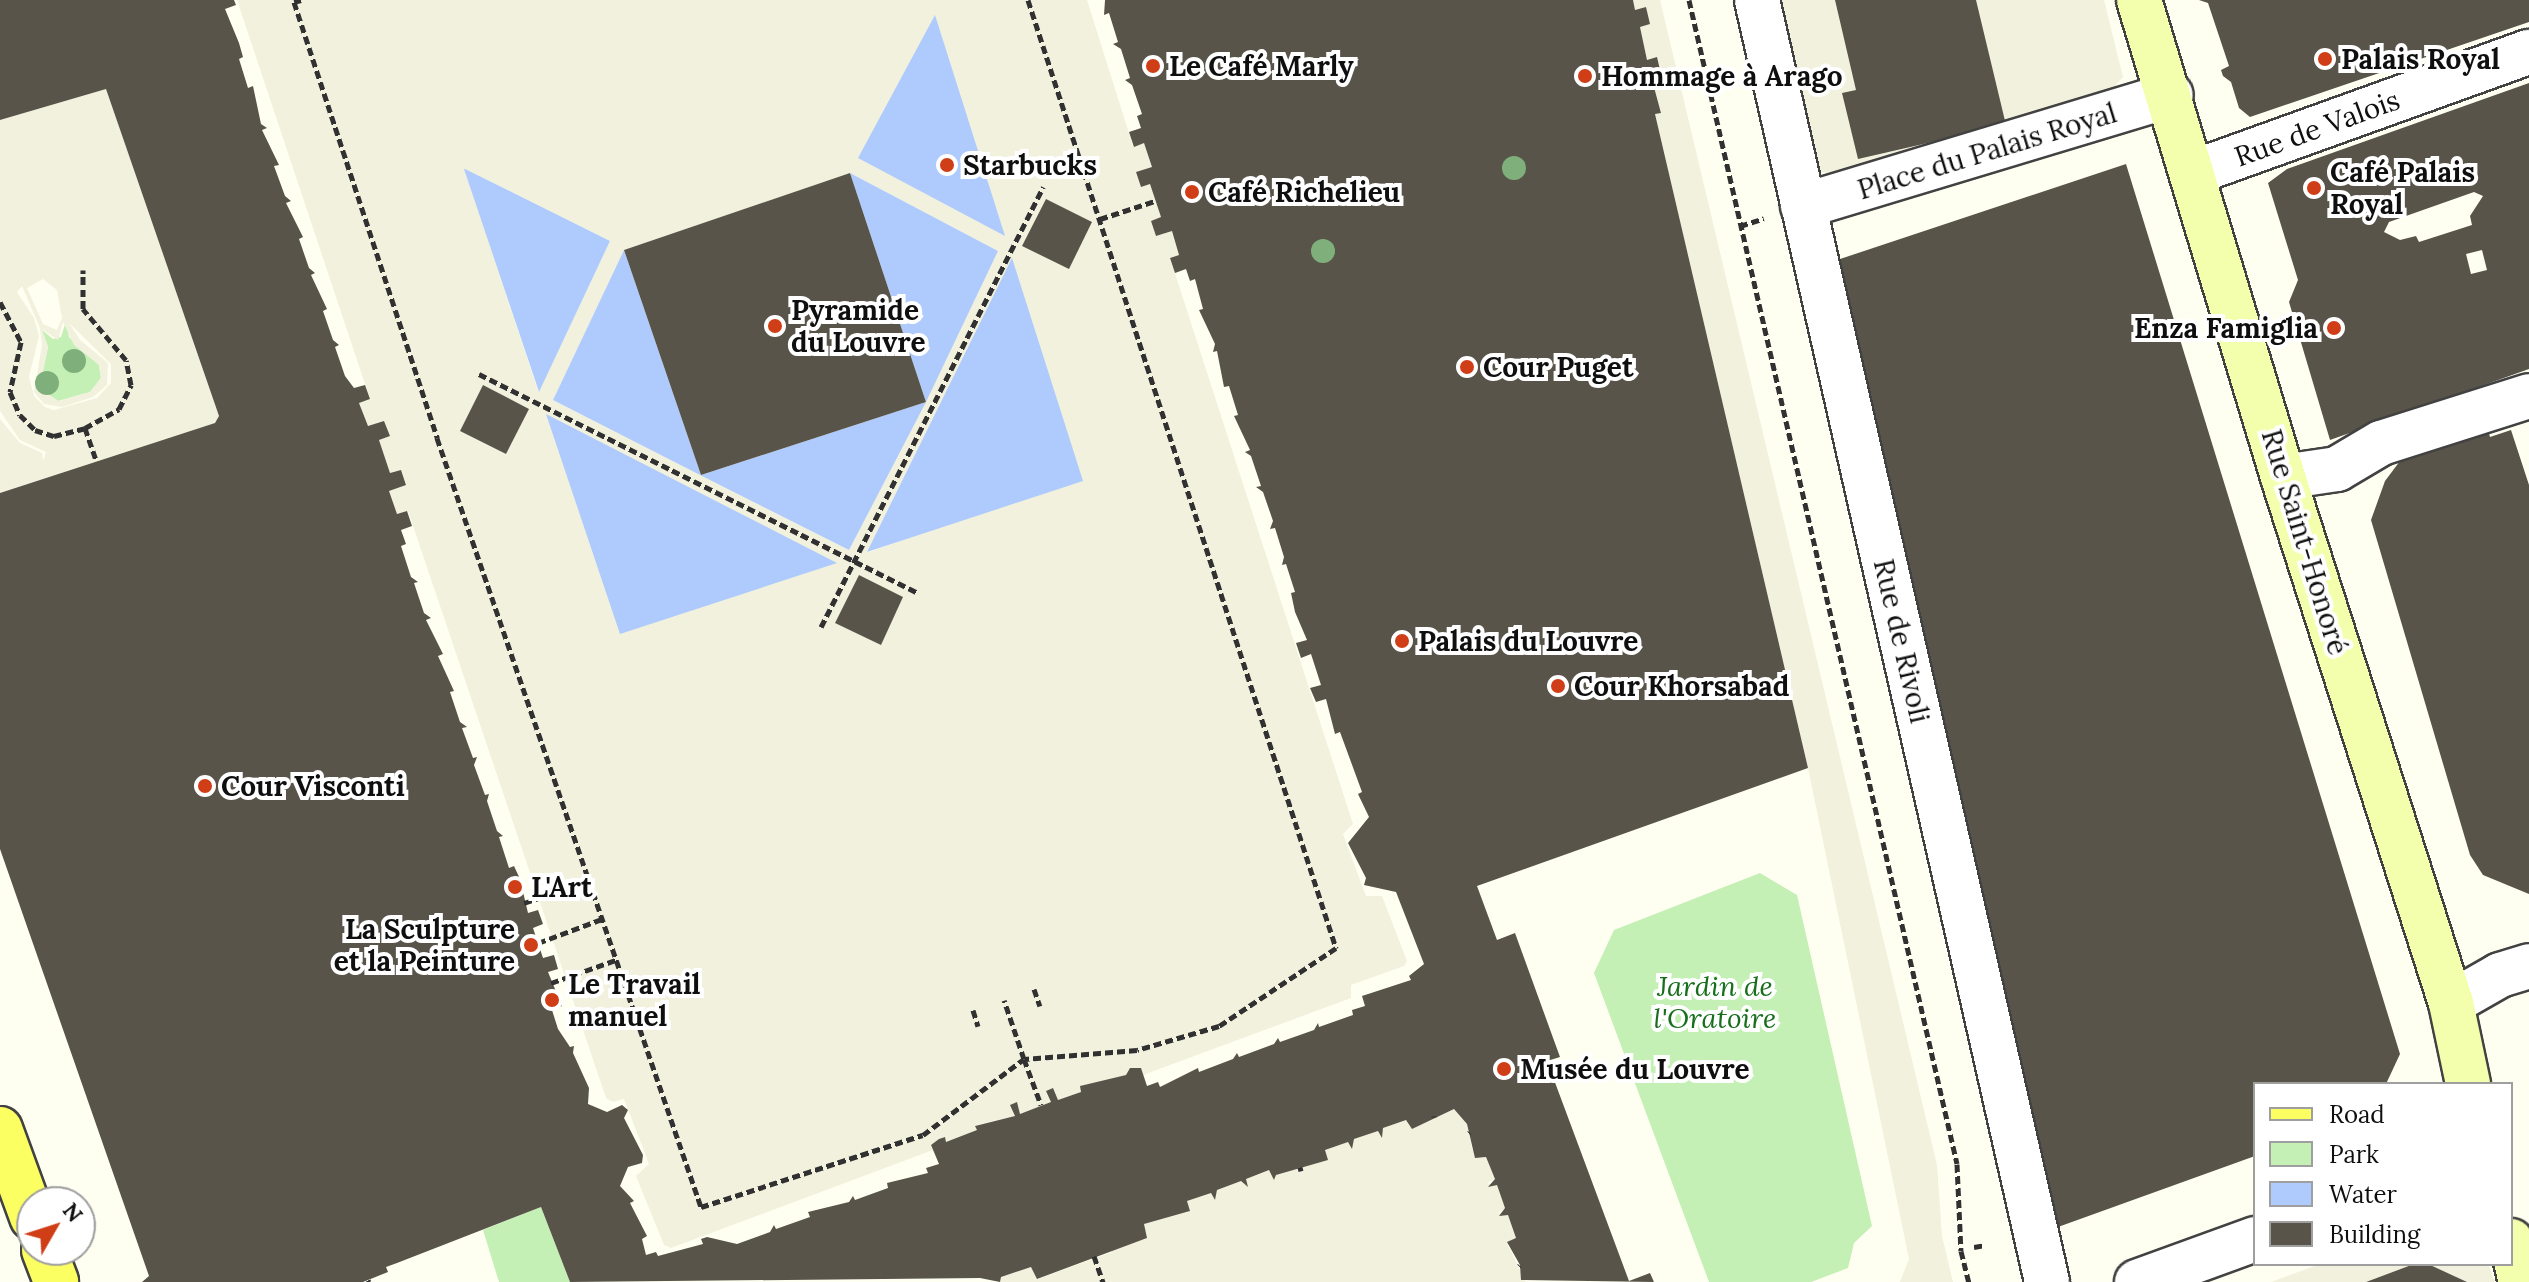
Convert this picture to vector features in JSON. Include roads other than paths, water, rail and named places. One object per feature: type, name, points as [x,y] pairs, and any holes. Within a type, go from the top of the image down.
[{"type":"main road","points":[[0,1129],[21,1186]]},
{"type":"street","name":"Rue de Rivoli","points":[[1757,0],[2047,1282]]},
{"type":"street","name":"Rue Saint-Honoré","points":[[2139,0],[2195,172],[2283,477],[2451,1003],[2468,1082]]},
{"type":"street","name":"Rue de Valois","points":[[2195,172],[2529,52]]},
{"type":"street","name":"Place du Palais Royal","points":[[1803,206],[2171,95]]},
{"type":"street","points":[[2283,477],[2337,469],[2381,443],[2529,396]]},
{"type":"street","points":[[2451,1003],[2500,975],[2529,966]]},
{"type":"street","points":[[2137,1282],[2253,1240]]},
{"type":"water","points":[[935,15],[1005,236],[858,158]]},
{"type":"water","points":[[464,169],[610,241],[539,392]]},
{"type":"water","points":[[850,173],[998,251],[926,402]]},
{"type":"water","points":[[624,250],[701,475],[926,402],[849,550],[700,475],[553,400]]},
{"type":"water","points":[[1012,258],[1083,481],[867,552]]},
{"type":"water","points":[[546,414],[837,563],[620,634]]},
{"type":"place","name":"Palais Royal","points":[[2325,59]]},
{"type":"place","name":"Le Café Marly","points":[[1153,66]]},
{"type":"place","name":"Hommage à Arago","points":[[1585,76]]},
{"type":"place","name":"Starbucks","points":[[947,165]]},
{"type":"place","name":"Café Palais Royal","points":[[2314,188]]},
{"type":"place","name":"Café Richelieu","points":[[1192,192]]},
{"type":"place","name":"Pyramide du Louvre","points":[[775,326]]},
{"type":"place","name":"Enza Famiglia","points":[[2334,328]]},
{"type":"place","name":"Cour Puget","points":[[1467,367]]},
{"type":"place","name":"Palais du Louvre","points":[[1402,641]]},
{"type":"place","name":"Cour Khorsabad","points":[[1558,686]]},
{"type":"place","name":"Cour Visconti","points":[[205,786]]},
{"type":"place","name":"L'Art","points":[[515,887]]},
{"type":"place","name":"La Sculpture et la Peinture","points":[[531,945]]},
{"type":"place","name":"Le Travail manuel","points":[[552,1000]]},
{"type":"place","name":"Musée du Louvre","points":[[1504,1069]]},
{"type":"park label","name":"Jardin de l'Oratoire","points":[[1715,1002]]}]
